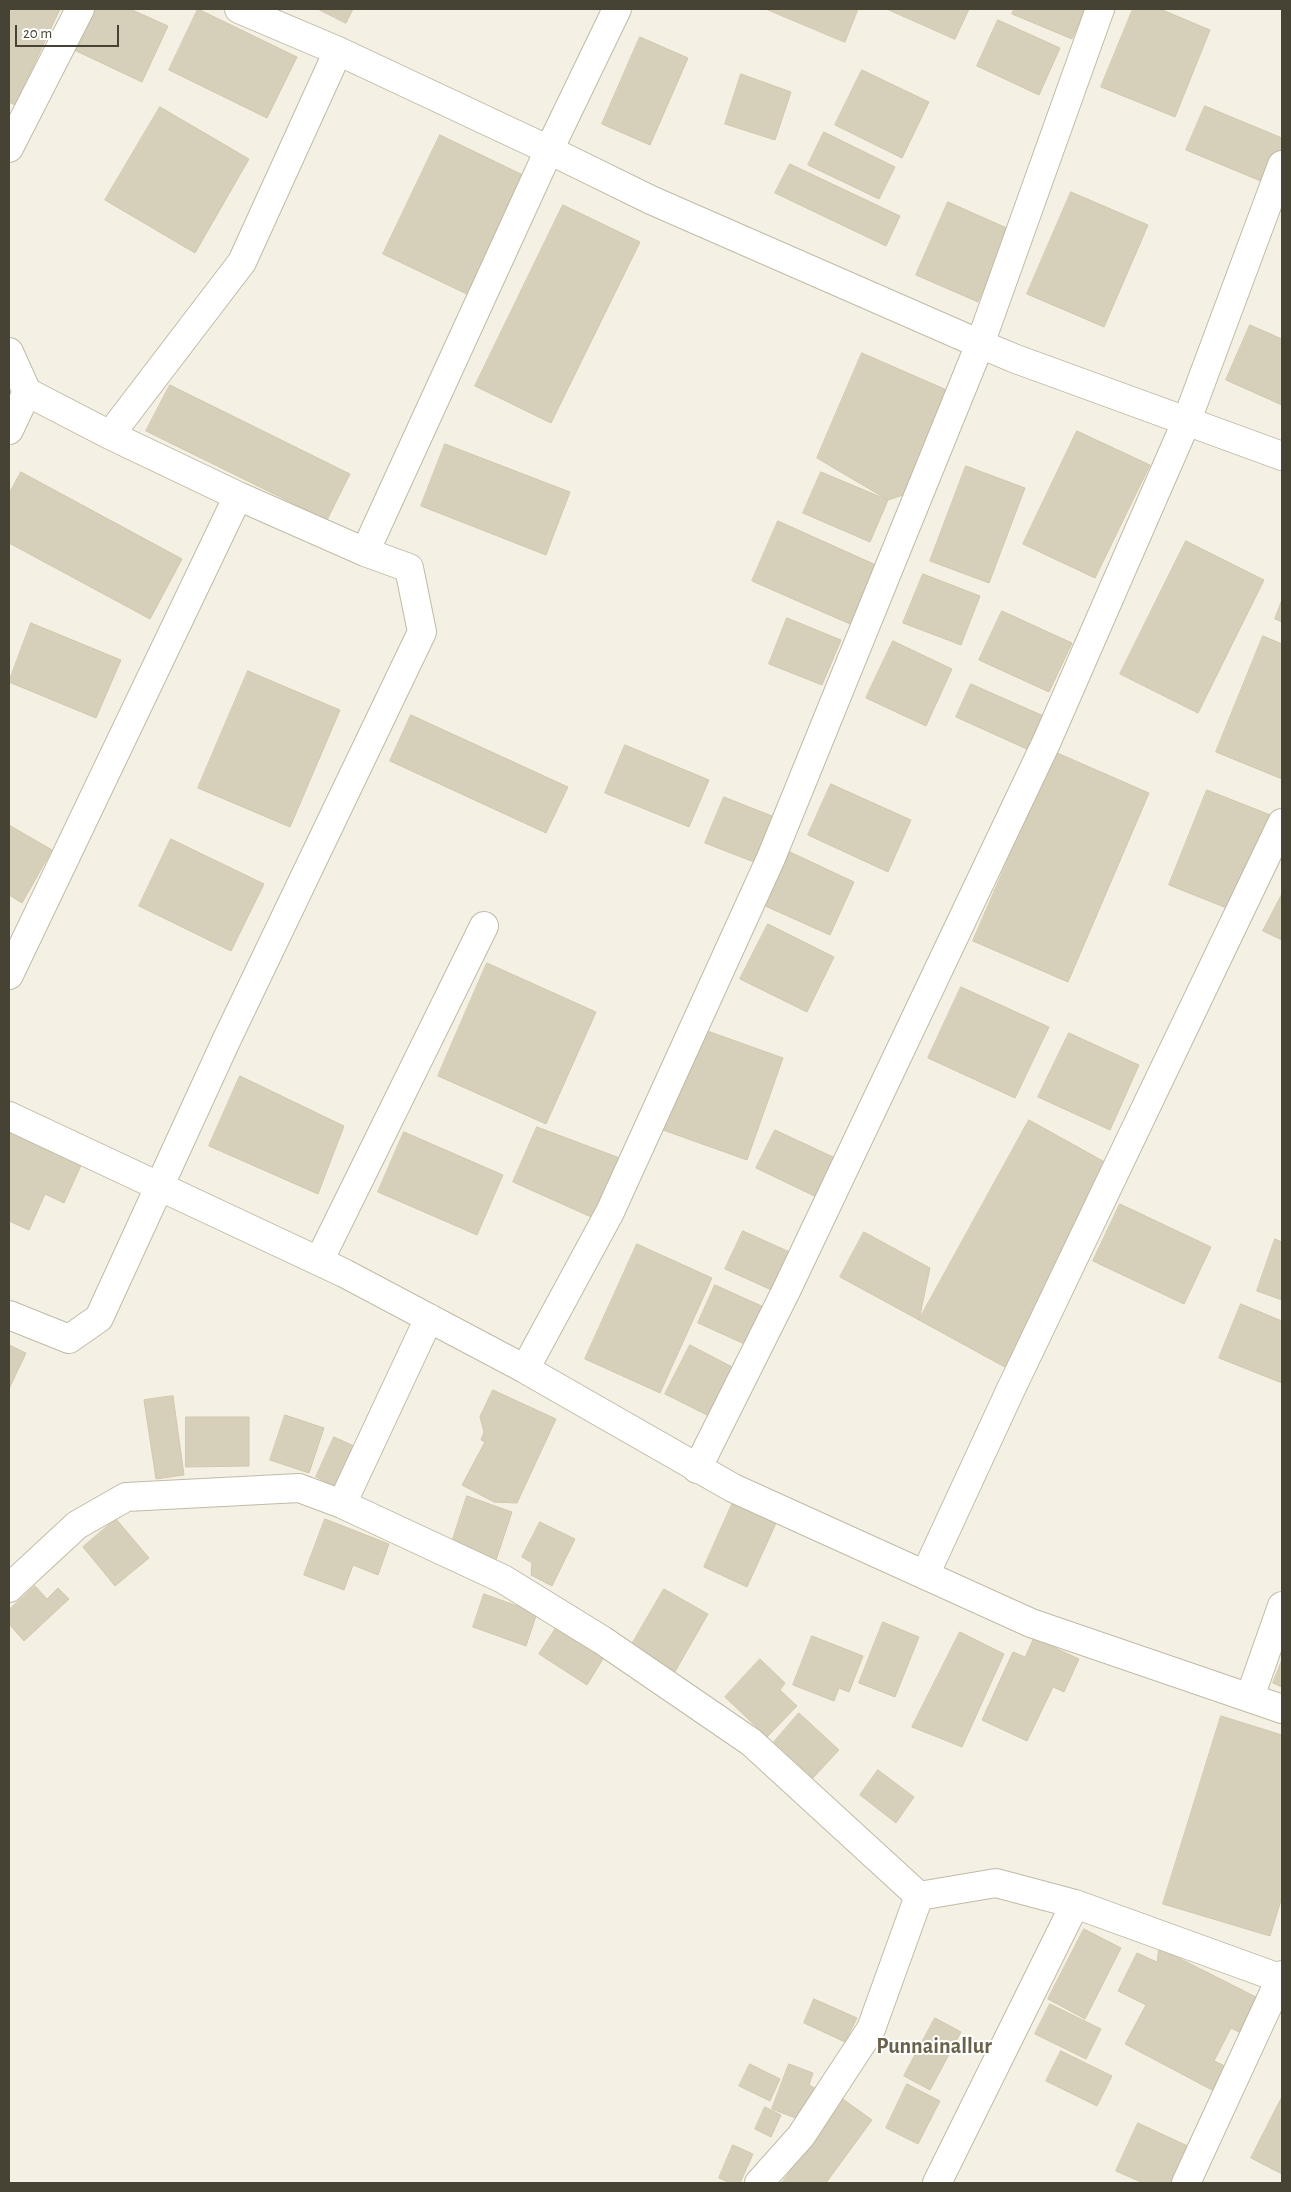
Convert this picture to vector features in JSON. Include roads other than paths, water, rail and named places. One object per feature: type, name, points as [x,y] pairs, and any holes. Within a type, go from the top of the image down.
[{"type":"street","points":[[9,148],[80,9]]},
{"type":"street","points":[[239,9],[338,51],[652,200],[980,344],[1016,359],[1282,456]]},
{"type":"street","points":[[365,552],[549,150],[617,9]]},
{"type":"street","points":[[525,1369],[610,1212],[771,858],[980,344],[1100,9]]},
{"type":"street","points":[[110,435],[242,262],[338,51]]},
{"type":"street","points":[[697,1469],[795,1271],[1047,742],[1187,420],[1282,165]]},
{"type":"street","points":[[9,352],[27,392],[110,435],[238,496],[365,552],[409,568],[422,632],[159,1186],[99,1318],[69,1339],[9,1315]]},
{"type":"street","points":[[9,430],[27,392]]},
{"type":"street","points":[[9,975],[238,496]]},
{"type":"street","points":[[924,1575],[1010,1389],[1282,823]]},
{"type":"street","points":[[319,1261],[484,926]]},
{"type":"street","points":[[9,1116],[319,1261],[525,1369],[733,1488],[1031,1623],[1282,1709]]},
{"type":"street","points":[[342,1504],[428,1318]]},
{"type":"street","points":[[9,1588],[77,1524],[126,1497],[299,1488],[342,1504],[504,1579],[602,1640],[751,1742],[919,1896]]},
{"type":"street","points":[[1250,1697],[1282,1606]]},
{"type":"street","points":[[919,1896],[996,1883],[1075,1904],[1282,1977],[1186,2183]]},
{"type":"street","points":[[758,2183],[801,2136],[872,2029],[919,1896]]},
{"type":"street","points":[[937,2183],[1075,1904]]},
{"type":"district","name":"Punnainallur","points":[[934,2046]]}]
